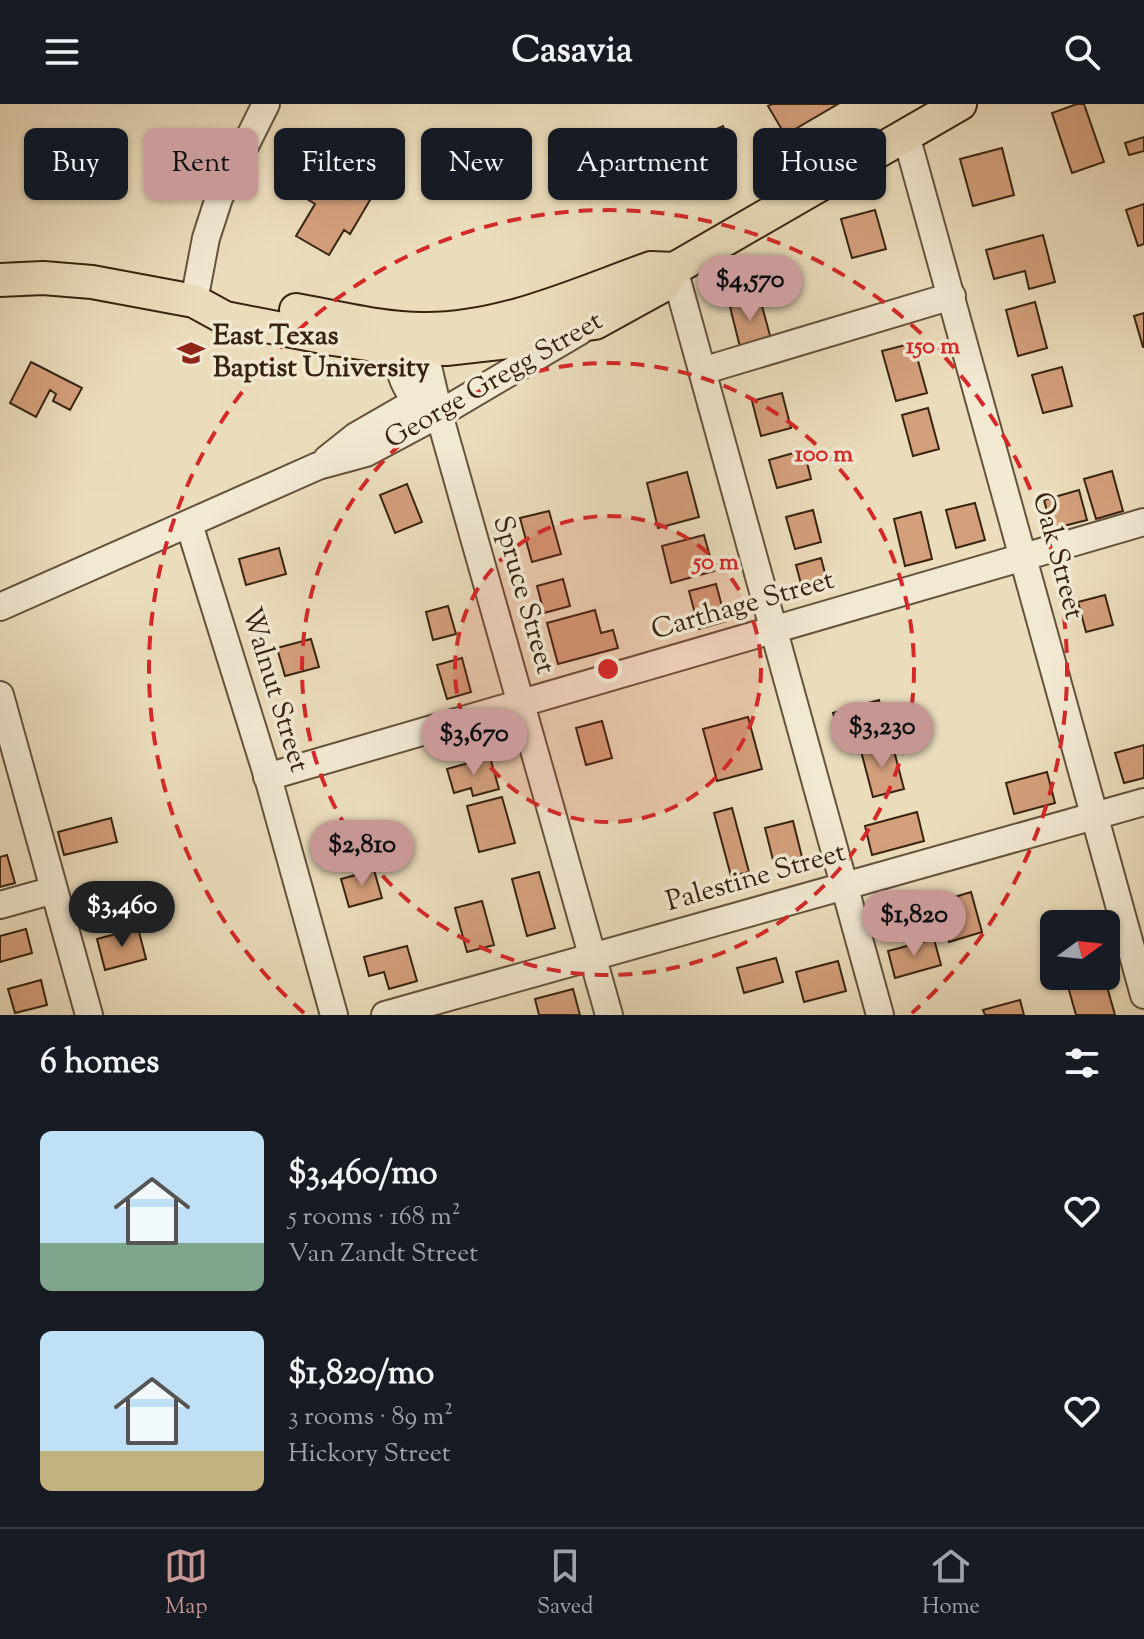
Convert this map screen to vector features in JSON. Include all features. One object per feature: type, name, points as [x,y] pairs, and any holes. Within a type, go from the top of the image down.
[{"type":"main road","name":"George Gregg Street","points":[[595,323],[664,285],[674,269],[960,104]]},
{"type":"main road","points":[[0,280],[43,278],[92,282],[194,301],[225,318],[359,344],[482,323],[545,306],[651,268],[674,269]]},
{"type":"main road","points":[[408,338],[491,345],[595,323]]},
{"type":"street","points":[[194,301],[206,238],[219,198],[266,104]]},
{"type":"street","name":"Oak Street","points":[[906,135],[1144,995]]},
{"type":"street","points":[[674,269],[880,1015]]},
{"type":"street","points":[[702,371],[952,296]]},
{"type":"street","name":"George Gregg Street","points":[[0,607],[318,466],[366,453],[595,323]]},
{"type":"street","points":[[408,338],[400,371],[415,402],[439,414]]},
{"type":"street","name":"Spruce Street","points":[[408,338],[439,414],[609,1015]]},
{"type":"street","points":[[318,466],[356,436],[415,402]]},
{"type":"street","name":"Carthage Street","points":[[267,777],[1144,522]]},
{"type":"street","name":"Walnut Street","points":[[189,524],[267,777],[334,1015]]},
{"type":"street","points":[[0,695],[89,1015]]},
{"type":"street","name":"Palestine Street","points":[[385,1015],[1144,802]]},
{"type":"street","points":[[0,905],[54,890]]},
{"type":"building","points":[[838,104],[797,128],[781,128],[768,106]]},
{"type":"building","points":[[1084,104],[1104,162],[1072,173],[1052,113]]},
{"type":"building","points":[[1144,137],[1144,151],[1129,155],[1125,143]]},
{"type":"building","points":[[1002,148],[1014,195],[973,206],[960,159]]},
{"type":"building","points":[[309,200],[370,200],[350,234],[344,230],[329,255],[296,236],[315,204]]},
{"type":"building","points":[[1144,204],[1144,244],[1138,246],[1126,210]]},
{"type":"building","points":[[875,210],[886,249],[852,258],[841,219]]},
{"type":"building","points":[[1043,235],[1055,282],[1029,289],[1025,271],[994,279],[986,250]]},
{"type":"building","points":[[760,299],[771,339],[740,347],[730,307]]},
{"type":"building","points":[[1035,302],[1047,348],[1018,356],[1006,310]]},
{"type":"building","points":[[1144,313],[1144,347],[1143,347],[1134,316]]},
{"type":"building","points":[[913,343],[927,393],[896,401],[882,351]]},
{"type":"building","points":[[31,362],[82,388],[70,410],[53,401],[56,394],[50,390],[36,417],[10,403]]},
{"type":"building","points":[[1062,367],[1072,406],[1043,413],[1032,375]]},
{"type":"building","points":[[782,393],[791,428],[761,436],[752,401]]},
{"type":"building","points":[[928,408],[939,449],[913,456],[902,415]]},
{"type":"building","points":[[804,450],[811,479],[777,488],[769,460]]},
{"type":"building","points":[[1112,471],[1123,511],[1096,519],[1084,479]]},
{"type":"building","points":[[687,472],[699,517],[658,528],[647,483]]},
{"type":"building","points":[[407,484],[422,522],[395,533],[380,495]]},
{"type":"building","points":[[1079,490],[1087,520],[1052,529],[1044,500]]},
{"type":"building","points":[[975,503],[985,540],[956,548],[946,510]]},
{"type":"building","points":[[813,510],[821,542],[795,549],[786,517]]},
{"type":"building","points":[[549,511],[561,554],[532,562],[520,518]]},
{"type":"building","points":[[921,512],[932,559],[905,566],[894,519]]},
{"type":"building","points":[[704,535],[714,571],[671,583],[662,546]]},
{"type":"building","points":[[279,548],[286,574],[246,585],[239,559]]},
{"type":"building","points":[[821,558],[829,588],[804,595],[796,565]]},
{"type":"building","points":[[563,579],[570,606],[544,613],[537,586]]},
{"type":"building","points":[[716,584],[726,621],[699,629],[689,591]]},
{"type":"building","points":[[1105,595],[1113,625],[1086,632],[1078,602]]},
{"type":"building","points":[[448,606],[456,634],[433,640],[426,612]]},
{"type":"building","points":[[595,610],[601,633],[613,630],[618,648],[558,664],[547,623]]},
{"type":"building","points":[[311,639],[319,667],[285,676],[277,648]]},
{"type":"building","points":[[462,658],[471,692],[447,699],[437,665]]},
{"type":"building","points":[[879,700],[886,727],[840,739],[833,713]]},
{"type":"building","points":[[748,717],[762,769],[717,781],[703,729]]},
{"type":"building","points":[[602,721],[612,758],[586,765],[576,728]]},
{"type":"building","points":[[892,743],[904,789],[873,797],[861,751]]},
{"type":"building","points":[[1144,745],[1144,778],[1124,783],[1115,753]]},
{"type":"building","points":[[490,757],[499,789],[473,796],[471,788],[454,793],[447,769]]},
{"type":"building","points":[[1047,772],[1055,803],[1014,814],[1006,783]]},
{"type":"building","points":[[502,797],[515,843],[479,852],[467,806]]},
{"type":"building","points":[[732,808],[749,872],[731,876],[714,813]]},
{"type":"building","points":[[917,812],[924,841],[872,855],[865,826]]},
{"type":"building","points":[[111,818],[117,842],[64,855],[58,832]]},
{"type":"building","points":[[793,821],[803,861],[775,868],[765,828]]},
{"type":"building","points":[[7,855],[15,883],[0,887],[0,857]]},
{"type":"building","points":[[374,870],[382,898],[349,907],[341,879]]},
{"type":"building","points":[[539,872],[555,928],[527,936],[512,879]]},
{"type":"building","points":[[971,892],[982,932],[949,942],[938,902]]},
{"type":"building","points":[[482,901],[494,945],[467,952],[455,908]]},
{"type":"building","points":[[138,928],[146,959],[105,970],[97,939]]},
{"type":"building","points":[[26,929],[32,953],[0,962],[0,936]]},
{"type":"building","points":[[934,939],[941,965],[895,978],[888,951]]},
{"type":"building","points":[[407,946],[417,981],[389,989],[384,972],[369,976],[364,957]]},
{"type":"building","points":[[776,958],[783,982],[744,993],[737,968]]},
{"type":"building","points":[[838,961],[846,991],[804,1002],[796,972]]},
{"type":"building","points":[[41,980],[47,1005],[15,1013],[8,989]]},
{"type":"building","points":[[573,989],[580,1015],[539,1015],[535,999]]},
{"type":"building","points":[[1069,990],[1108,990],[1115,1015],[1076,1015]]},
{"type":"building","points":[[1020,1000],[1024,1015],[985,1015],[983,1010]]},
{"type":"place","name":"East Texas Baptist University","points":[[191,353]]}]
